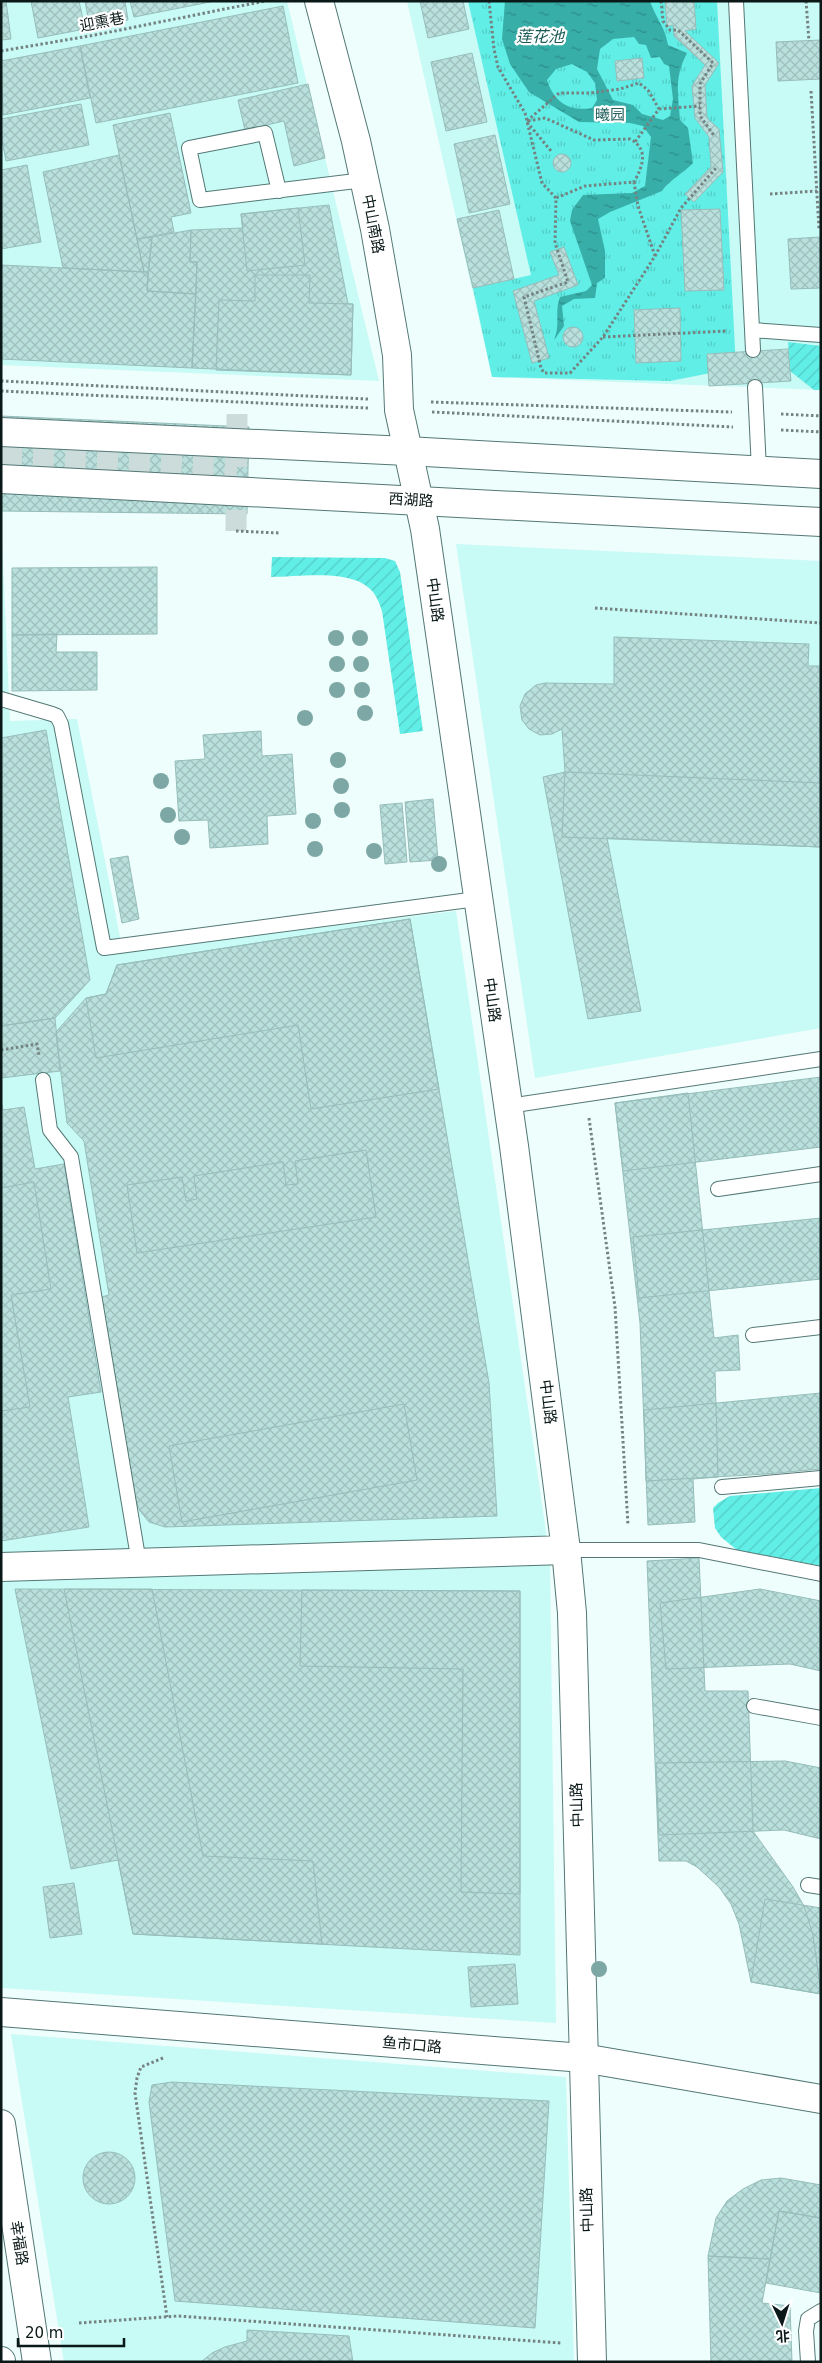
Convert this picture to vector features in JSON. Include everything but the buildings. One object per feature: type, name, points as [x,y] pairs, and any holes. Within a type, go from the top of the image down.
[{"type":"street","name":"中山南路","points":[[319,1],[375,229],[397,355],[399,401],[407,451]]},
{"type":"street","points":[[1,432],[407,451],[821,474]]},
{"type":"street","name":"中山路","points":[[407,451],[426,529],[477,899],[508,1106],[566,1550],[572,1613],[592,2353]]},
{"type":"street","name":"西湖路","points":[[1,479],[821,522]]},
{"type":"street","points":[[1,1567],[566,1550]]},
{"type":"street","name":"鱼市口路","points":[[1,2012],[583,2058],[821,2099]]},
{"type":"street","name":"幸福路","points":[[1,2124],[37,2362]]},
{"type":"lane","points":[[736,1],[753,350]]},
{"type":"lane","points":[[279,190],[265,132],[189,148],[200,200],[364,180]]},
{"type":"lane","points":[[752,330],[821,335]]},
{"type":"lane","points":[[755,387],[759,470]]},
{"type":"lane","points":[[1,699],[52,714],[56,716],[61,724],[104,948],[477,899]]},
{"type":"lane","points":[[508,1106],[821,1059]]},
{"type":"lane","points":[[43,1080],[50,1130],[71,1157],[139,1563]]},
{"type":"lane","points":[[718,1189],[821,1174]]},
{"type":"lane","points":[[753,1335],[821,1328]]},
{"type":"lane","points":[[722,1487],[821,1478]]},
{"type":"lane","points":[[566,1550],[699,1550],[821,1574]]},
{"type":"lane","points":[[754,1706],[821,1718]]},
{"type":"lane","points":[[808,2362],[806,2331],[808,2319],[821,2311]]},
{"type":"path","name":"迎熏巷","points":[[1,51],[265,1]]},
{"type":"path","points":[[489,1],[494,49],[498,67],[525,113],[542,183],[556,198],[555,243],[568,282],[524,297],[540,368],[544,373],[570,373],[603,337],[655,256],[681,208],[716,168],[716,160]]},
{"type":"path","points":[[661,1],[663,22],[670,30],[678,30],[713,63],[700,84],[700,116],[714,134],[715,143]]},
{"type":"path","points":[[806,1],[809,41]]},
{"type":"path","points":[[527,121],[558,94],[590,93],[620,89],[639,83],[648,90],[659,108]]},
{"type":"path","points":[[811,91],[819,229],[821,229]]},
{"type":"path","points":[[659,108],[700,106]]},
{"type":"path","points":[[635,142],[659,108]]},
{"type":"path","points":[[527,121],[545,118],[594,140],[630,140],[639,145],[643,154],[641,170],[635,184],[638,206],[655,256]]},
{"type":"path","points":[[527,121],[551,151]]},
{"type":"path","points":[[556,198],[585,186],[635,184]]},
{"type":"path","points":[[746,196],[817,191]]},
{"type":"path","points":[[603,337],[752,330]]},
{"type":"path","points":[[1,380],[399,401],[821,416]]},
{"type":"path","points":[[236,531],[279,533]]},
{"type":"path","points":[[595,608],[821,623]]},
{"type":"path","points":[[1,1050],[37,1044],[43,1080]]},
{"type":"path","points":[[585,1094],[614,1307],[629,1550]]},
{"type":"path","points":[[167,2317],[135,2093],[136,2078],[141,2067],[168,2058]]},
{"type":"path","points":[[79,2323],[167,2317],[592,2353]]},
{"type":"shaded area","points":[[1,1],[287,1],[379,381],[1,365]]},
{"type":"shaded area","name":"曦园","points":[[407,1],[821,1],[821,390],[492,377]]},
{"type":"shaded area","points":[[1,519],[10,721],[77,719],[123,952],[456,911],[547,1539],[1,1553]]},
{"type":"shaded area","points":[[456,544],[821,561],[821,1028],[535,1078]]},
{"type":"shaded area","points":[[550,1561],[556,2023],[1,1988],[1,1577]]},
{"type":"shaded area","points":[[11,2034],[566,2077],[574,2362],[64,2362]]},
{"type":"green space","name":"曦园","points":[[468,1],[717,1],[736,368],[670,381],[492,377],[473,288],[531,275]]},
{"type":"green space","points":[[788,342],[821,346],[821,390],[814,390],[790,371]]},
{"type":"green space","points":[[272,557],[385,558],[395,561],[400,572],[423,731],[400,734],[382,611],[377,598],[371,590],[360,582],[336,576],[271,577]]},
{"type":"green space","points":[[821,1488],[821,1566],[737,1550],[721,1537],[715,1528],[713,1508],[730,1496]]},
{"type":"water","name":"莲花池","points":[[505,1],[650,1],[665,33],[668,45],[687,53],[680,70],[678,94],[680,120],[688,128],[693,163],[662,191],[610,212],[598,219],[605,251],[605,278],[597,283],[595,298],[574,299],[562,306],[564,326],[554,340],[560,297],[586,291],[592,285],[570,221],[572,210],[583,195],[632,193],[645,186],[651,137],[643,126],[630,123],[579,122],[529,92],[510,64],[502,39]],"holes":[[[634,37],[639,44],[646,45],[651,58],[660,57],[664,64],[669,66],[673,99],[670,116],[663,120],[642,114],[633,105],[613,100],[597,69],[600,49],[613,39]],[[572,64],[587,72],[595,83],[597,100],[592,108],[570,107],[558,100],[550,88],[547,80],[556,69]]]},
{"type":"tunnel","points":[[236,531],[237,414]]},
{"type":"tunnel","points":[[1,457],[237,468]]}]
